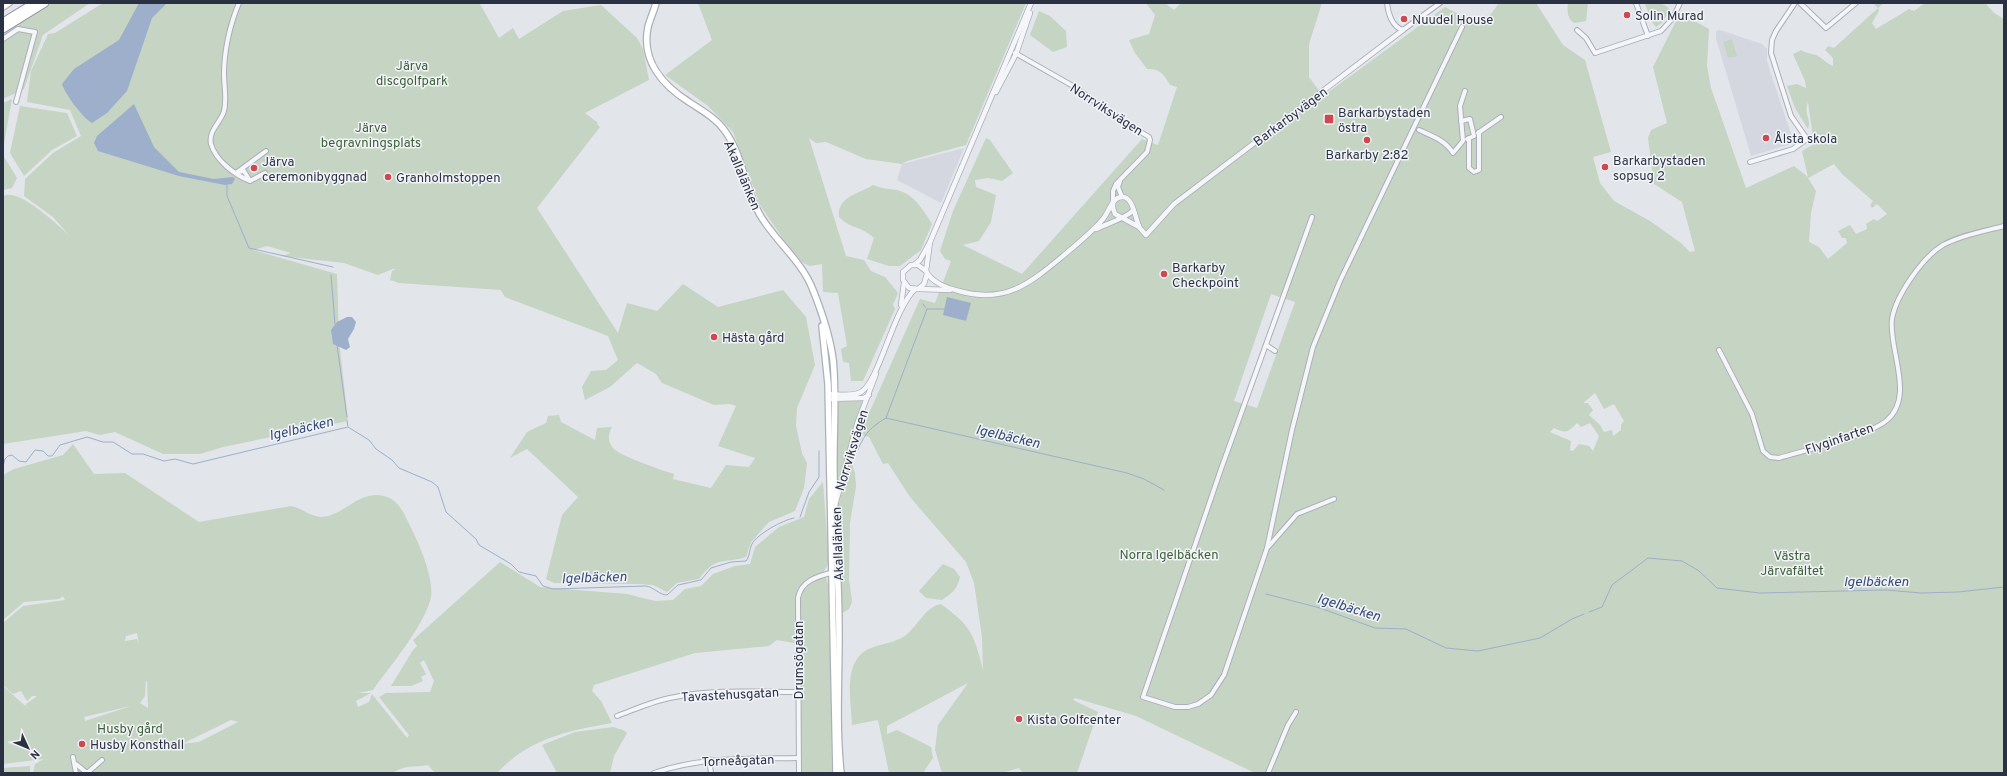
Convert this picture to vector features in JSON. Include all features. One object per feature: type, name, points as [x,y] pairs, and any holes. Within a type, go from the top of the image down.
[{"type":"highway","points":[[3,22],[34,3]]},
{"type":"highway","points":[[3,29],[44,4]]},
{"type":"main road","points":[[3,7],[9,3]]},
{"type":"main road","name":"Akallalänken","points":[[656,3],[648,26],[647,39],[648,52],[653,68],[670,90],[714,119],[724,130],[734,147],[757,209],[770,229],[793,256],[812,287],[831,348],[834,397],[836,773]]},
{"type":"main road","name":"Akallalänken","points":[[821,316],[828,397],[841,773]]},
{"type":"street","points":[[239,3],[226,48],[224,111],[212,133],[211,139],[216,154],[221,161],[237,172],[250,180],[265,173]]},
{"type":"street","points":[[930,242],[924,284],[917,289],[909,288],[904,283],[902,276],[905,269],[920,260],[930,242],[982,120],[1012,44],[1032,3]]},
{"type":"street","points":[[982,120],[1014,52],[1032,3]]},
{"type":"street","points":[[1387,3],[1389,13],[1394,24],[1399,29],[1403,30]]},
{"type":"street","name":"Barkarbyvägen","points":[[1139,227],[1146,235],[1174,204],[1440,3]]},
{"type":"street","points":[[1636,3],[1648,36]]},
{"type":"street","points":[[1578,31],[1577,30],[1586,38],[1595,53],[1661,31],[1667,26],[1680,3]]},
{"type":"street","points":[[1750,162],[1793,149],[1807,139],[1789,110],[1771,53],[1772,40],[1776,31],[1795,3]]},
{"type":"street","points":[[1800,3],[1826,28],[1856,3]]},
{"type":"street","points":[[997,83],[1014,52],[1022,24]]},
{"type":"street","points":[[1312,217],[1143,697],[1174,707],[1188,707],[1198,704],[1211,695],[1224,675],[1267,548],[1292,430],[1313,347],[1340,281],[1462,27]]},
{"type":"street","points":[[3,39],[18,29],[35,32],[16,102]]},
{"type":"street","name":"Norrviksvägen","points":[[834,397],[857,394],[863,391],[878,364],[901,309],[917,289],[953,290],[974,295],[993,295],[1023,287],[1039,276],[1093,231],[1105,217],[1113,202],[1112,191],[1116,184],[1147,152],[1150,140],[1149,137],[1128,125],[1072,86],[1014,52]]},
{"type":"street","points":[[1463,141],[1460,106],[1465,91]]},
{"type":"street","points":[[1419,130],[1439,139],[1449,146],[1453,153],[1463,141],[1474,136],[1501,117]]},
{"type":"street","points":[[1462,121],[1470,119],[1474,136]]},
{"type":"street","points":[[1469,138],[1469,168],[1474,172],[1479,170],[1479,132]]},
{"type":"street","points":[[237,172],[266,151]]},
{"type":"street","points":[[1469,154],[1479,154]]},
{"type":"street","points":[[1120,181],[1118,187],[1122,197],[1131,201],[1139,227]]},
{"type":"street","points":[[1122,197],[1113,202],[1114,211],[1121,217],[1139,227]]},
{"type":"street","name":"Norrviksvägen","points":[[1093,231],[1121,217],[1128,216],[1133,208]]},
{"type":"street","name":"Flyginfarten","points":[[1719,350],[1752,414],[1763,451],[1770,457],[1779,458],[1870,429],[1886,421],[1896,406],[1900,388],[1892,319],[1901,294],[1931,254],[1944,245],[2004,226]]},
{"type":"street","points":[[915,264],[921,266],[926,272]]},
{"type":"street","name":"Norrviksvägen","points":[[926,272],[936,281],[953,290]]},
{"type":"street","name":"Norrviksvägen","points":[[901,309],[904,283]]},
{"type":"street","points":[[1266,345],[1275,351]]},
{"type":"street","name":"Norrviksvägen","points":[[835,506],[851,445],[869,395],[878,364]]},
{"type":"street","name":"Norrviksvägen","points":[[828,397],[864,398],[869,395]]},
{"type":"street","points":[[1267,548],[1297,514],[1334,499]]},
{"type":"street","name":"Drumsögatan","points":[[799,773],[799,594],[806,583],[835,572]]},
{"type":"street","name":"Tavastehusgatan","points":[[617,716],[649,704],[675,697],[707,693],[798,692]]},
{"type":"street","points":[[1268,773],[1288,725],[1296,712]]},
{"type":"street","points":[[73,757],[76,764],[76,773]]},
{"type":"street","name":"Torneågatan","points":[[654,773],[675,765],[709,759],[799,758]]},
{"type":"street","points":[[709,759],[712,773]]},
{"type":"street","points":[[76,764],[87,773],[102,760]]},
{"type":"shaded area","points":[[1720,30],[1762,44],[1767,49],[1767,60],[1771,74],[1794,143],[1751,156],[1716,38],[1716,31]]},
{"type":"shaded area","points":[[964,148],[941,203],[897,180],[902,164]]},
{"type":"green space","points":[[46,3],[90,3],[43,35],[24,89],[3,99],[3,28]]},
{"type":"green space","points":[[103,3],[485,3],[480,4],[499,38],[513,28],[519,39],[563,11],[601,5],[637,38],[643,49],[649,80],[585,113],[598,123],[597,124],[600,127],[537,208],[618,333],[627,303],[657,311],[683,284],[718,307],[783,290],[806,317],[815,365],[797,408],[796,426],[802,453],[807,463],[804,488],[795,511],[769,522],[751,542],[746,557],[715,564],[710,567],[699,579],[677,583],[667,592],[653,585],[554,583],[546,579],[562,515],[578,497],[527,449],[510,458],[527,432],[546,423],[548,416],[559,415],[561,422],[595,440],[597,428],[612,427],[609,435],[609,441],[618,452],[642,463],[674,474],[673,479],[711,488],[726,465],[749,467],[755,458],[718,446],[736,406],[730,404],[714,405],[662,383],[656,374],[637,363],[610,387],[585,400],[582,387],[591,371],[606,370],[618,360],[608,336],[505,297],[501,290],[399,283],[390,280],[392,271],[396,269],[378,275],[344,263],[281,256],[291,253],[267,246],[253,250],[337,274],[339,340],[348,421],[223,447],[200,454],[163,454],[115,432],[100,435],[86,431],[3,444],[3,196],[10,195],[18,197],[27,202],[46,215],[68,234],[53,217],[24,196],[25,179],[53,153],[81,136],[70,110],[27,102],[31,71],[48,34],[55,33]]},
{"type":"green space","points":[[698,3],[1026,3],[966,145],[907,161],[902,164],[866,159],[826,142],[816,143],[809,138],[846,256],[864,260],[871,271],[885,277],[898,293],[893,305],[895,309],[863,381],[851,381],[849,363],[843,362],[841,349],[847,346],[838,293],[823,292],[822,264],[810,266],[803,263],[788,246],[760,205],[733,132],[708,106],[665,75],[712,40]]},
{"type":"green space","points":[[1146,3],[1165,3],[1174,10],[1181,3],[1322,3],[1309,44],[1309,77],[1323,96],[1445,7],[1477,24],[1491,14],[1499,3],[1536,3],[1563,45],[1585,60],[1611,152],[1593,157],[1600,183],[1614,201],[1650,221],[1681,243],[1690,252],[1695,251],[1682,202],[1654,184],[1648,138],[1651,130],[1667,123],[1653,67],[1680,13],[1709,29],[1707,66],[1711,88],[1746,188],[1794,166],[1808,177],[1802,151],[1814,144],[1808,102],[1806,110],[1809,122],[1808,129],[1795,108],[1787,86],[1797,84],[1806,88],[1805,81],[1793,54],[1801,50],[1816,55],[1833,66],[1833,58],[1825,50],[1828,46],[1834,48],[1878,8],[1879,11],[1872,23],[1876,29],[1909,9],[1914,11],[1925,3],[1985,3],[1994,13],[2004,19],[2004,773],[1255,773],[1136,716],[1075,698],[1073,700],[1098,712],[1077,773],[1023,773],[1019,768],[1002,773],[942,773],[935,750],[938,725],[968,683],[887,726],[887,734],[897,730],[931,747],[933,758],[923,773],[889,773],[878,720],[852,725],[850,681],[856,661],[862,653],[871,648],[898,640],[905,636],[930,609],[941,604],[959,619],[970,632],[974,639],[983,670],[982,637],[974,583],[966,562],[910,497],[888,463],[883,464],[869,437],[863,435],[858,445],[859,450],[855,450],[854,447],[860,424],[866,416],[866,411],[870,411],[920,299],[935,303],[951,261],[945,259],[940,251],[953,211],[986,138],[990,140],[1013,173],[1002,181],[988,178],[975,180],[976,187],[996,195],[991,222],[979,241],[963,245],[1022,274],[1142,139],[1158,145],[1177,87],[1170,85],[1161,72],[1147,69],[1135,53],[1129,40],[1149,34],[1155,15]],"holes":[[[1834,164],[1842,174],[1873,201],[1870,205],[1872,208],[1877,204],[1887,214],[1877,221],[1874,219],[1866,224],[1867,229],[1856,234],[1850,225],[1838,231],[1842,238],[1846,238],[1847,243],[1828,259],[1819,247],[1809,242],[1811,213],[1816,191],[1808,178]],[[1271,294],[1295,302],[1257,408],[1234,401]],[[1595,393],[1604,409],[1614,404],[1624,421],[1621,425],[1621,430],[1613,436],[1612,430],[1604,432],[1600,425],[1589,415],[1593,410],[1588,403],[1583,403]],[[1577,423],[1581,427],[1590,423],[1599,436],[1593,451],[1589,446],[1579,444],[1573,451],[1570,450],[1571,441],[1550,432],[1554,428],[1561,431],[1569,430]]]},
{"type":"green space","points":[[1568,3],[1588,3],[1586,21],[1574,23],[1570,19],[1568,14]]},
{"type":"green space","points":[[1645,3],[1662,4],[1670,10],[1663,22],[1656,27],[1651,21]]},
{"type":"green space","points":[[1873,3],[1884,3],[1878,8]]},
{"type":"green space","points":[[1039,11],[1050,16],[1066,31],[1067,47],[1053,52],[1030,35]]},
{"type":"green space","points":[[1732,39],[1737,56],[1728,58],[1723,42]]},
{"type":"green space","points":[[12,99],[3,150],[3,103]]},
{"type":"green space","points":[[20,106],[67,113],[77,136],[52,150],[24,176],[10,153]]},
{"type":"green space","points":[[3,155],[17,178],[12,188],[3,190]]},
{"type":"green space","points":[[873,185],[881,188],[901,191],[909,196],[920,207],[932,224],[921,250],[900,266],[889,266],[867,259],[874,238],[865,231],[847,224],[839,217],[839,210],[845,200]]},
{"type":"green space","points":[[863,400],[838,490],[836,490],[838,402]]},
{"type":"green space","name":"Husby gård","points":[[73,444],[94,474],[125,473],[199,522],[291,506],[314,516],[322,517],[338,512],[359,499],[367,496],[384,496],[394,501],[404,514],[422,553],[430,581],[431,597],[422,620],[397,657],[373,690],[358,693],[371,693],[356,701],[358,707],[369,702],[372,694],[407,738],[409,735],[379,697],[386,693],[430,692],[434,681],[424,660],[420,663],[426,674],[421,677],[423,681],[411,686],[391,686],[417,646],[413,640],[500,562],[540,587],[627,594],[655,601],[673,600],[685,589],[701,586],[713,574],[735,566],[750,564],[755,547],[779,527],[804,517],[809,499],[823,482],[829,563],[824,571],[829,587],[832,773],[801,773],[799,644],[777,640],[769,646],[695,653],[594,685],[592,691],[601,701],[612,723],[565,733],[536,744],[510,761],[497,773],[435,773],[428,765],[406,767],[393,773],[33,773],[35,764],[44,759],[3,764],[3,686],[32,712],[25,705],[37,696],[32,696],[27,701],[21,691],[13,694],[3,685],[3,623],[23,606],[65,600],[63,596],[59,599],[24,602],[3,620],[3,475],[14,469],[63,455]],"holes":[[[137,633],[139,645],[137,639],[125,641],[126,636]],[[146,681],[147,681],[148,708],[140,703],[145,696]],[[131,706],[85,721],[84,717]],[[231,720],[238,722],[199,742],[182,744]]]},
{"type":"green space","points":[[850,458],[855,473],[856,486],[850,523],[849,579],[852,602],[849,609],[841,614],[838,508]]},
{"type":"green space","points":[[943,564],[954,569],[960,577],[956,588],[942,600],[926,598],[919,591]]},
{"type":"green space","points":[[613,727],[627,733],[614,756],[610,773],[557,773],[542,745],[575,732]]},
{"type":"green space","points":[[30,766],[30,773],[3,773],[3,768]]},
{"type":"water","points":[[139,3],[167,3],[152,18],[127,91],[107,113],[92,123],[75,105],[62,84],[74,69],[119,40]]},
{"type":"water","points":[[134,104],[154,147],[179,172],[214,179],[233,177],[235,179],[232,184],[225,185],[179,176],[98,151],[94,143],[97,136]]},
{"type":"water","points":[[947,297],[971,303],[966,321],[943,315]]},
{"type":"water","points":[[347,317],[352,317],[356,322],[348,339],[350,347],[346,350],[333,344],[331,330],[337,322]]},
{"type":"waterway","points":[[227,185],[227,196],[249,248],[333,267]]},
{"type":"waterway","points":[[331,275],[335,324]]},
{"type":"waterway","points":[[923,304],[926,308]]},
{"type":"waterway","points":[[886,418],[927,309],[944,309]]},
{"type":"waterway","points":[[337,345],[347,417]]},
{"type":"waterway","name":"Igelbäcken","points":[[858,449],[869,431],[886,418],[1127,473],[1144,479],[1164,490]]},
{"type":"waterway","name":"Igelbäcken","points":[[347,421],[348,426]]},
{"type":"waterway","name":"Igelbäcken","points":[[3,466],[5,459],[8,456],[12,455],[19,461],[26,462],[35,450],[43,451],[48,456],[52,456],[60,445],[87,437],[103,442],[113,442],[132,454],[143,454],[164,461],[175,459],[193,464],[348,427],[369,440],[376,449],[392,460],[399,468],[432,482],[438,487],[446,512],[476,539],[479,545],[511,564],[519,572],[536,576],[543,586],[553,589],[646,586],[661,594],[667,595],[678,585],[701,580],[711,568],[731,562],[746,561],[752,544],[759,536],[777,524],[794,518]]},
{"type":"waterway","name":"Igelbäcken","points":[[800,517],[809,492],[819,477],[819,451]]},
{"type":"waterway","name":"Igelbäcken","points":[[1589,612],[1602,607],[1612,585],[1648,558],[1682,561],[1699,571],[1717,588],[1760,593],[1886,590],[1921,593],[1958,592],[2004,587]]},
{"type":"waterway","name":"Igelbäcken","points":[[1266,594],[1320,608],[1375,628],[1406,629],[1446,648],[1478,651],[1540,638],[1572,619],[1584,614]]},
{"type":"place","name":"Solin Murad","points":[[1627,15]]},
{"type":"place","name":"Nuudel House","points":[[1404,19]]},
{"type":"place","name":"Barkarbystaden östra","points":[[1329,119]]},
{"type":"place","name":"Ålsta skola","points":[[1766,138]]},
{"type":"place","name":"Barkarby 2:82","points":[[1367,140]]},
{"type":"place","name":"Barkarbystaden sopsug 2","points":[[1605,167]]},
{"type":"place","name":"Järva ceremonibyggnad","points":[[254,168]]},
{"type":"place","name":"Granholmstoppen","points":[[388,177]]},
{"type":"place","name":"Barkarby Checkpoint","points":[[1164,274]]},
{"type":"place","name":"Hästa gård","points":[[714,337]]},
{"type":"place","name":"Kista Golfcenter","points":[[1019,719]]},
{"type":"place","name":"Husby Konsthall","points":[[82,744]]},
{"type":"park label","name":"Järva discgolfpark","points":[[412,72]]},
{"type":"park label","name":"Järva begravningsplats","points":[[371,134]]},
{"type":"park label","name":"Norra Igelbäcken","points":[[1169,554]]},
{"type":"park label","name":"Västra Järvafältet","points":[[1792,562]]}]
